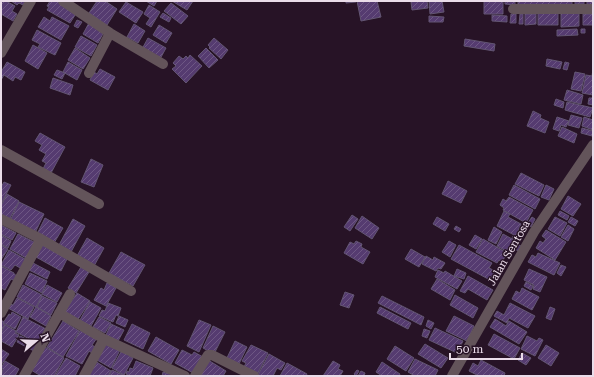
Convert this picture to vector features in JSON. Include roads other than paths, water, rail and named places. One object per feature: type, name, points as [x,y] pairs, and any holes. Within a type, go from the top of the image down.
[{"type":"street","points":[[1,53],[31,1]]},
{"type":"street","points":[[63,1],[110,33],[163,64]]},
{"type":"street","points":[[513,9],[593,9]]},
{"type":"street","points":[[89,73],[110,33]]},
{"type":"street","name":"Jalan Sentosa","points":[[452,376],[534,232],[593,146]]},
{"type":"street","points":[[1,150],[99,204]]},
{"type":"street","points":[[1,219],[41,239],[131,291]]},
{"type":"street","points":[[1,313],[41,239]]},
{"type":"street","points":[[24,376],[70,294]]},
{"type":"street","points":[[59,313],[104,339],[185,376]]},
{"type":"street","points":[[84,376],[104,339]]},
{"type":"street","points":[[195,376],[208,356],[212,355],[254,376]]}]
